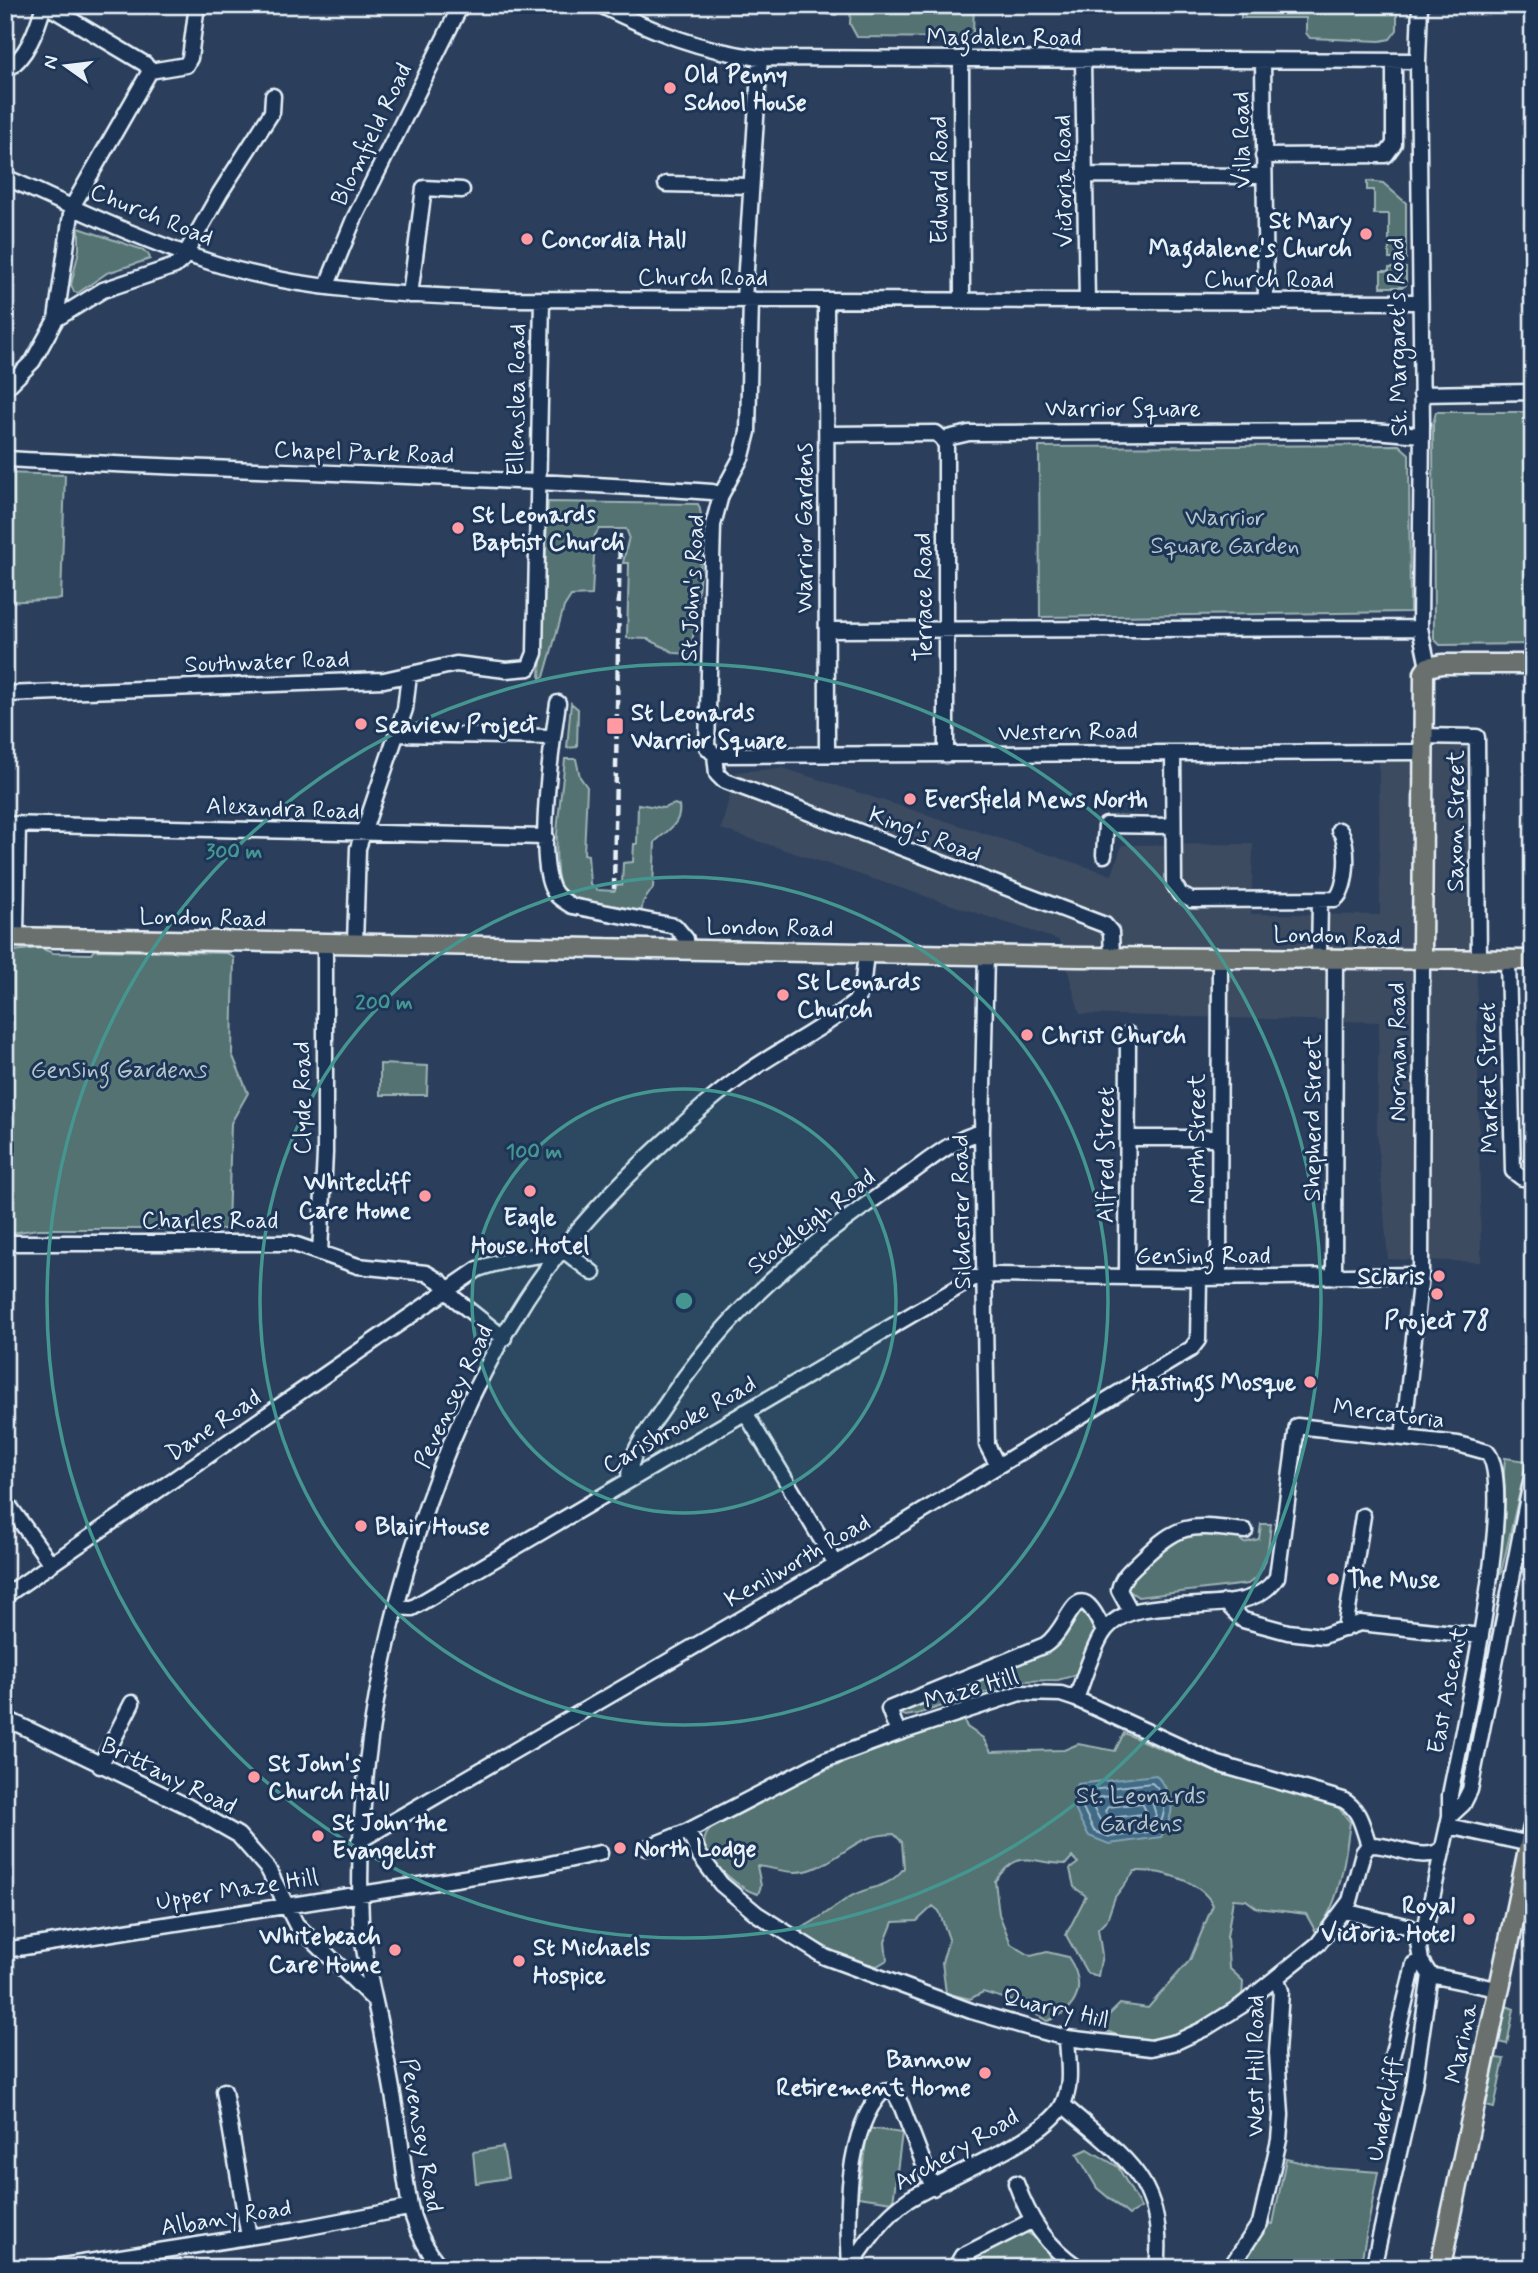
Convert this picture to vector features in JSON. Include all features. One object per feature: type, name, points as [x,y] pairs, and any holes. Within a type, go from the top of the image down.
[{"type":"highway","name":"Marina","points":[[1440,2268],[1531,1836]]},
{"type":"main road","points":[[1428,667],[1442,664],[1533,664]]},
{"type":"main road","name":"Norman Road","points":[[1422,957],[1422,680],[1428,667]]},
{"type":"main road","name":"London Road","points":[[11,936],[687,951],[1406,961],[1422,957],[1432,961],[1533,960]]},
{"type":"street","points":[[5,71],[18,61],[25,51],[45,5],[67,11],[145,64],[150,71]]},
{"type":"street","points":[[150,71],[186,65],[190,58],[197,5]]},
{"type":"street","name":"Blomfield Road","points":[[327,285],[354,219],[461,5]]},
{"type":"street","name":"Magdalen Road","points":[[600,5],[690,45],[760,58],[1418,61]]},
{"type":"street","name":"St. Margaret's Road","points":[[1420,5],[1420,628],[1428,667]]},
{"type":"street","name":"St John's Road","points":[[715,755],[707,747],[713,525],[721,495],[742,456],[748,432],[750,186],[760,58]]},
{"type":"street","name":"Edward Road","points":[[961,59],[962,300]]},
{"type":"street","name":"Victoria Road","points":[[1083,61],[1087,301]]},
{"type":"street","name":"Villa Road","points":[[1263,61],[1266,302]]},
{"type":"street","points":[[1263,156],[1386,155],[1394,144],[1394,61]]},
{"type":"street","points":[[5,389],[33,361],[56,319],[72,207],[150,71]]},
{"type":"street","points":[[56,319],[103,289],[175,266],[187,254],[220,193],[272,112],[274,96]]},
{"type":"street","points":[[1086,175],[1263,176]]},
{"type":"street","name":"Church Road","points":[[5,177],[187,254],[248,271],[327,285],[410,295],[826,301],[1420,302]]},
{"type":"street","points":[[666,184],[750,186]]},
{"type":"street","points":[[410,295],[424,188],[462,190]]},
{"type":"street","name":"Ellenslea Road","points":[[529,668],[535,653],[542,299]]},
{"type":"street","name":"Warrior Gardens","points":[[826,301],[827,754]]},
{"type":"street","points":[[1422,394],[1533,393]]},
{"type":"street","name":"Warrior Square","points":[[827,433],[936,433],[943,439],[982,433],[1374,431],[1422,435]]},
{"type":"street","name":"Terrace Road","points":[[943,439],[946,446],[946,755]]},
{"type":"street","name":"Chapel Park Road","points":[[5,459],[537,481],[712,492],[721,495]]},
{"type":"street","points":[[827,630],[1420,628]]},
{"type":"street","name":"Southwater Road","points":[[5,694],[384,680],[437,666],[456,664],[506,670],[529,668]]},
{"type":"street","points":[[355,944],[361,834],[405,709],[409,675]]},
{"type":"street","points":[[558,703],[546,837],[548,872],[559,899],[591,911],[675,926],[685,939],[687,951]]},
{"type":"street","points":[[397,734],[553,737]]},
{"type":"street","name":"Saxon Street","points":[[1421,744],[1477,737],[1479,960]]},
{"type":"street","name":"Western Road","points":[[715,755],[1173,753],[1421,744]]},
{"type":"street","points":[[1173,753],[1174,884],[1180,894],[1191,900],[1335,900],[1345,887],[1345,845],[1339,830]]},
{"type":"street","name":"King's Road","points":[[715,755],[717,774],[723,780],[1105,925],[1111,932],[1112,957]]},
{"type":"street","name":"Alexandra Road","points":[[11,936],[12,824],[546,837]]},
{"type":"street","points":[[1104,855],[1106,825],[1173,826]]},
{"type":"street","name":"Shepherd Street","points":[[1320,901],[1327,959],[1334,1277]]},
{"type":"street","name":"Clyde Road","points":[[320,1252],[325,1153],[325,944]]},
{"type":"street","name":"Pevensey Road","points":[[441,2268],[415,2229],[408,2208],[402,2146],[361,1925],[359,1841],[363,1786],[382,1666],[408,1561],[475,1393],[503,1338],[531,1292],[563,1250],[635,1171],[702,1108],[743,1075],[855,1002],[863,983],[866,953]]},
{"type":"street","name":"Silchester Road","points":[[986,955],[982,1132],[987,1445],[998,1466]]},
{"type":"street","name":"Norman Road","points":[[1403,1437],[1421,1275],[1422,957]]},
{"type":"street","name":"North Street","points":[[1219,1278],[1220,958]]},
{"type":"street","name":"Market Street","points":[[1508,960],[1513,1171],[1515,1176],[1533,1178]]},
{"type":"street","name":"Alfred Street","points":[[1127,1277],[1128,1034]]},
{"type":"street","name":"Stockleigh Road","points":[[629,1479],[629,1467],[640,1444],[668,1400],[723,1327],[752,1296],[792,1259],[842,1220],[959,1140],[982,1132]]},
{"type":"street","points":[[1128,1138],[1219,1138]]},
{"type":"street","name":"Charles Road","points":[[5,1243],[291,1243],[358,1266],[426,1273],[441,1282],[446,1290],[503,1338]]},
{"type":"street","points":[[446,1290],[478,1269],[508,1258],[540,1256],[563,1250],[593,1273]]},
{"type":"street","name":"Gensing Road","points":[[985,1276],[1219,1278],[1421,1275]]},
{"type":"street","name":"Carisbrooke Road","points":[[396,1607],[412,1608],[963,1284],[985,1276]]},
{"type":"street","name":"Kenilworth Road","points":[[359,1841],[836,1564],[1191,1349],[1198,1340],[1199,1278]]},
{"type":"street","name":"Dane Road","points":[[5,1596],[446,1290]]},
{"type":"street","points":[[745,1412],[836,1564]]},
{"type":"street","name":"Mercatoria","points":[[1225,1602],[1262,1594],[1277,1577],[1295,1431],[1301,1424],[1480,1449]]},
{"type":"street","name":"East Ascent","points":[[1418,1942],[1424,1934],[1449,1821],[1450,1795],[1481,1636],[1493,1542],[1496,1467],[1492,1457],[1480,1449]]},
{"type":"street","points":[[1531,1836],[1449,1821],[1470,1790],[1533,1472]]},
{"type":"street","points":[[5,1500],[51,1564]]},
{"type":"street","points":[[1346,1629],[1363,1516]]},
{"type":"street","points":[[1131,1612],[1119,1590],[1121,1580],[1164,1538],[1195,1525],[1245,1531]]},
{"type":"street","points":[[1076,1699],[1104,1632],[1131,1612],[1225,1602],[1243,1620],[1272,1629],[1323,1636],[1360,1623],[1481,1636]]},
{"type":"street","points":[[898,1733],[889,1709],[1054,1640],[1069,1610],[1077,1604],[1088,1604],[1094,1608],[1104,1632]]},
{"type":"street","name":"Maze Hill","points":[[646,1848],[688,1831],[791,1776],[898,1733],[1020,1693],[1060,1694],[1076,1699],[1218,1764],[1343,1800],[1354,1806],[1369,1845]]},
{"type":"street","points":[[100,1766],[132,1703]]},
{"type":"street","name":"Brittany Road","points":[[5,1718],[187,1806],[238,1835],[268,1869],[286,1903]]},
{"type":"street","name":"Quarry Hill","points":[[688,1831],[700,1856],[722,1884],[757,1914],[825,1957],[971,2011],[1067,2038],[1151,2048],[1175,2042],[1223,2018],[1277,1979],[1318,1944],[1344,1911],[1354,1888],[1363,1853],[1369,1845]]},
{"type":"street","points":[[1369,1845],[1425,1855],[1435,1855],[1443,1849]]},
{"type":"street","name":"Upper Maze Hill","points":[[5,1950],[286,1903],[545,1865],[600,1853]]},
{"type":"street","points":[[286,1903],[296,1924],[376,2002]]},
{"type":"street","points":[[1344,1911],[1410,1927],[1418,1942],[1421,1961],[1430,1975],[1497,1989]]},
{"type":"street","points":[[1392,2057],[1415,1964],[1421,1961]]},
{"type":"street","name":"Undercliff","points":[[1373,2268],[1414,2086],[1430,1975]]},
{"type":"street","name":"West Hill Road","points":[[1230,2268],[1260,2223],[1279,2140],[1281,2115],[1276,2053],[1281,1992],[1277,1979]]},
{"type":"street","points":[[1067,2038],[1069,2086],[1063,2105],[1126,2159],[1148,2188],[1158,2217],[1157,2268]]},
{"type":"street","points":[[224,2091],[249,2237]]},
{"type":"street","points":[[849,2267],[850,2190],[856,2150],[867,2114],[883,2091],[894,2092],[901,2105],[933,2188]]},
{"type":"street","name":"Archery Road","points":[[849,2267],[881,2223],[908,2200],[1010,2146],[1058,2113],[1063,2105]]},
{"type":"street","points":[[1016,2183],[1031,2221],[1057,2262],[1079,2268]]},
{"type":"street","name":"Albany Road","points":[[50,2268],[249,2237],[408,2208]]},
{"type":"street","points":[[955,2268],[962,2256],[1031,2221]]},
{"type":"shaded area","points":[[1431,739],[1473,740],[1481,1262],[1388,1259],[1377,1132],[1379,1022],[1080,1014],[1059,940],[721,829],[736,772],[783,768],[1112,875],[1122,845],[1253,844],[1251,914],[1380,915],[1379,760],[1408,760]]},
{"type":"green space","points":[[737,5],[848,5],[836,15]]},
{"type":"green space","points":[[851,5],[974,5],[973,33],[964,38],[857,37],[850,24]]},
{"type":"green space","points":[[1218,5],[1397,5],[1397,30],[1390,39],[1380,41],[1310,38],[1306,33],[1306,18],[1241,18],[1241,10],[1218,10]]},
{"type":"green space","points":[[1367,181],[1383,183],[1406,203],[1406,259],[1389,259],[1389,214],[1374,214],[1374,190],[1367,190]]},
{"type":"green space","points":[[79,228],[143,250],[150,259],[107,273],[78,293],[74,292],[71,285],[79,250]]},
{"type":"green space","points":[[1389,268],[1406,268],[1406,285],[1381,287],[1381,271],[1389,271]]},
{"type":"green space","points":[[1436,412],[1533,412],[1533,644],[1440,645],[1434,639],[1433,424]]},
{"type":"green space","name":"Warrior Square Garden","points":[[1399,445],[1409,454],[1410,612],[1040,617],[1039,447]]},
{"type":"green space","points":[[5,473],[65,475],[61,599],[5,602]]},
{"type":"green space","points":[[548,502],[698,504],[702,532],[691,654],[675,653],[648,639],[627,638],[629,563],[623,563],[629,536],[626,529],[599,529],[595,535],[592,595],[571,596],[564,607],[544,677],[540,678]]},
{"type":"green space","points":[[571,703],[578,709],[577,747],[567,748]]},
{"type":"green space","points":[[565,759],[576,759],[580,777],[587,787],[584,854],[588,855],[590,884],[597,890],[615,891],[616,885],[622,885],[623,863],[633,862],[634,844],[637,844],[638,804],[663,808],[675,804],[679,806],[676,822],[655,842],[653,888],[643,902],[641,913],[590,906],[571,898],[559,882],[556,849]]},
{"type":"green space","name":"Gensing Gardens","points":[[40,948],[53,953],[91,954],[94,950],[227,953],[234,958],[232,1054],[248,1093],[231,1123],[228,1229],[38,1229],[5,1234],[5,952]]},
{"type":"green space","points":[[380,1064],[428,1066],[427,1095],[380,1095]]},
{"type":"green space","points":[[1505,1458],[1527,1461],[1501,1573],[1496,1572]]},
{"type":"green space","points":[[1261,1524],[1271,1524],[1268,1550],[1260,1572],[1248,1584],[1138,1597],[1128,1590],[1129,1580],[1166,1546],[1195,1531],[1232,1533],[1244,1543],[1259,1539]]},
{"type":"green space","points":[[1079,1606],[1098,1625],[1076,1675],[1058,1680],[1021,1681],[917,1714],[906,1716],[898,1713],[899,1709],[1049,1647]]},
{"type":"green space","name":"St. Leonards Gardens","points":[[964,1720],[967,1727],[983,1738],[991,1752],[1064,1750],[1078,1744],[1115,1751],[1124,1733],[1194,1763],[1321,1799],[1338,1807],[1350,1822],[1340,1880],[1331,1908],[1316,1932],[1306,1914],[1257,1908],[1246,1900],[1233,1899],[1227,1937],[1229,1968],[1243,1981],[1242,1999],[1207,2022],[1179,2035],[1165,2040],[1137,2041],[1106,2031],[1105,2019],[1120,2004],[1148,2008],[1190,1960],[1213,1905],[1199,1889],[1179,1878],[1156,1872],[1135,1871],[1115,1897],[1107,1920],[1098,1929],[1102,1955],[1098,1976],[1087,1973],[1066,1935],[1086,1896],[1074,1887],[1070,1869],[1078,1863],[1072,1857],[1066,1864],[1026,1859],[1011,1864],[1004,1870],[995,1881],[999,1914],[1011,1944],[1031,1956],[1047,1952],[1068,1957],[1077,1977],[1077,1995],[1073,2003],[1058,2016],[1047,2021],[1013,2001],[983,1992],[970,1999],[946,1993],[942,1962],[949,1939],[939,1911],[933,1906],[917,1921],[893,1922],[885,1942],[887,1960],[877,1966],[846,1958],[803,1935],[802,1928],[848,1898],[891,1880],[904,1868],[902,1842],[894,1834],[869,1838],[807,1871],[793,1872],[757,1866],[761,1886],[758,1894],[735,1882],[708,1854],[704,1843],[706,1835],[721,1820],[735,1812],[858,1757]]},
{"type":"green space","points":[[1506,2006],[1514,2009],[1507,2044],[1498,2042]]},
{"type":"green space","points":[[1496,2058],[1504,2059],[1494,2108],[1486,2106]]},
{"type":"green space","points":[[868,2128],[902,2133],[893,2202],[858,2197]]},
{"type":"green space","points":[[503,2147],[508,2178],[476,2183],[473,2152]]},
{"type":"green space","points":[[1088,2149],[1118,2167],[1141,2208],[1129,2215],[1097,2188],[1077,2154]]},
{"type":"green space","points":[[1286,2159],[1326,2168],[1378,2172],[1360,2268],[1242,2268],[1267,2223],[1273,2224]]},
{"type":"green space","points":[[1023,2231],[1044,2245],[1050,2260],[1046,2268],[963,2268],[971,2257]]},
{"type":"water","points":[[1156,1775],[1163,1783],[1172,1805],[1161,1837],[1109,1844],[1089,1836],[1074,1804],[1078,1784]]},
{"type":"railway","points":[[614,889],[620,529]]},
{"type":"place","name":"Old Penny School House","points":[[670,88]]},
{"type":"place","name":"St Mary Magdalene's Church","points":[[1366,234]]},
{"type":"place","name":"Concordia Hall","points":[[527,239]]},
{"type":"place","name":"St Leonards Baptist Church","points":[[458,528]]},
{"type":"place","name":"Seaview Project","points":[[361,724]]},
{"type":"place","name":"St Leonards Warrior Square","points":[[615,726]]},
{"type":"place","name":"Eversfield Mews North","points":[[910,799]]},
{"type":"place","name":"St Leonards Church","points":[[783,995]]},
{"type":"place","name":"Christ Church","points":[[1027,1035]]},
{"type":"place","name":"Eagle House Hotel","points":[[530,1191]]},
{"type":"place","name":"Whitecliff Care Home","points":[[425,1196]]},
{"type":"place","name":"Sclaris","points":[[1439,1276]]},
{"type":"place","name":"Project 78","points":[[1437,1294]]},
{"type":"place","name":"Hastings Mosque","points":[[1310,1382]]},
{"type":"place","name":"Blair House","points":[[361,1526]]},
{"type":"place","name":"The Muse","points":[[1333,1579]]},
{"type":"place","name":"St John's Church Hall","points":[[254,1777]]},
{"type":"place","name":"St John the Evangelist","points":[[318,1836]]},
{"type":"place","name":"North Lodge","points":[[620,1848]]},
{"type":"place","name":"Royal Victoria Hotel","points":[[1469,1919]]},
{"type":"place","name":"Whitebeach Care Home","points":[[395,1950]]},
{"type":"place","name":"St Michaels Hospice","points":[[519,1961]]},
{"type":"place","name":"Bannow Retirement Home","points":[[985,2073]]}]
